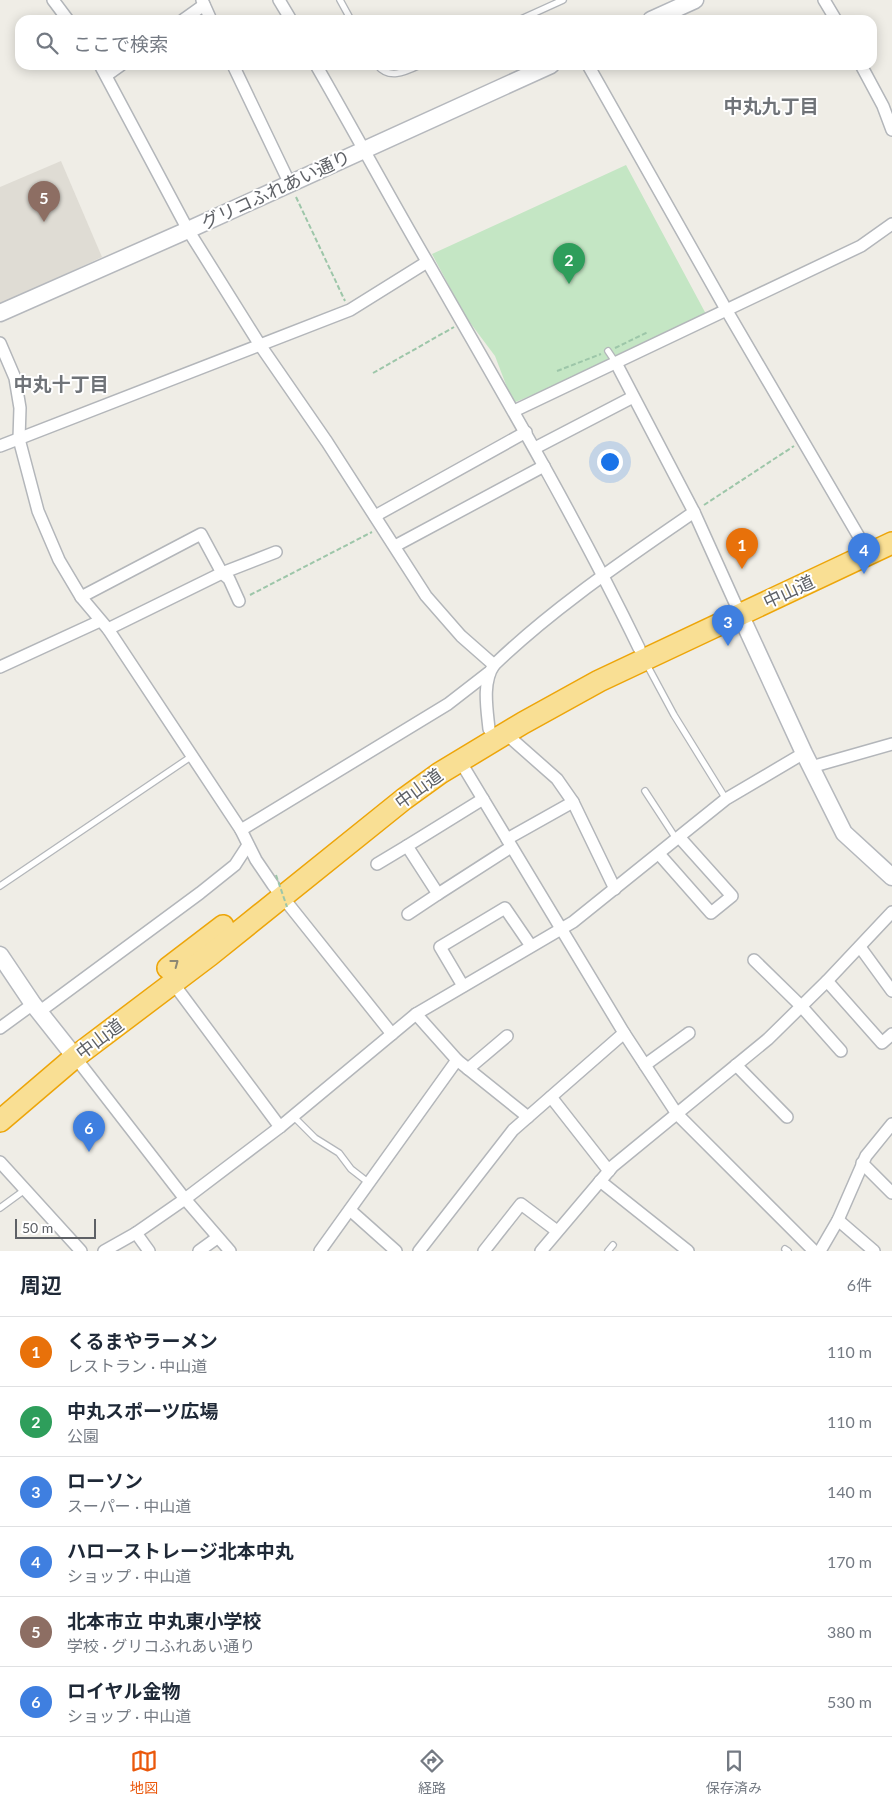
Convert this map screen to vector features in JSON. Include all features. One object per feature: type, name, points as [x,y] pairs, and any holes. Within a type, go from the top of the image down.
[{"type":"highway","name":"中山道","points":[[0,1102],[71,1051],[279,891],[404,799],[460,761],[497,731],[565,684],[641,654],[737,608],[892,528]]},
{"type":"highway","name":"中山道","points":[[737,608],[892,543]]},
{"type":"highway","name":"中山道","points":[[0,1121],[71,1051],[174,983],[279,891],[431,764],[497,731]]},
{"type":"street","points":[[53,0],[64,15]]},
{"type":"street","points":[[279,0],[288,15]]},
{"type":"street","points":[[662,15],[695,0]]},
{"type":"street","points":[[824,0],[833,15]]},
{"type":"street","points":[[189,15],[203,2],[209,15]]},
{"type":"street","points":[[104,70],[188,230],[260,345],[327,442],[426,596],[491,669]]},
{"type":"street","points":[[107,75],[114,70]]},
{"type":"street","points":[[235,70],[290,184]]},
{"type":"street","points":[[319,70],[535,448],[604,575],[641,654]]},
{"type":"street","name":"グリコふれあい通り","points":[[0,313],[540,70]]},
{"type":"street","points":[[591,70],[727,311],[862,542]]},
{"type":"street","points":[[864,70],[883,106],[892,130]]},
{"type":"street","points":[[514,411],[861,246],[892,224]]},
{"type":"street","points":[[0,446],[350,310],[427,262]]},
{"type":"street","points":[[0,343],[15,378],[20,408],[19,439],[38,510],[59,560],[81,596],[104,625],[192,756],[279,891],[392,1034]]},
{"type":"street","points":[[616,363],[694,512],[807,760],[844,833],[892,877]]},
{"type":"street","points":[[535,448],[633,397]]},
{"type":"street","points":[[375,516],[526,432]]},
{"type":"street","points":[[394,546],[544,466]]},
{"type":"street","points":[[241,830],[448,704],[491,669],[519,641],[604,575],[694,512]]},
{"type":"street","points":[[81,596],[201,534],[222,573],[229,579],[238,601]]},
{"type":"street","points":[[0,667],[276,552]]},
{"type":"street","points":[[491,669],[486,708],[497,731],[557,779],[573,802],[615,889]]},
{"type":"street","points":[[104,1251],[136,1233],[185,1199],[280,1127],[416,1014],[560,927],[573,922],[679,839],[726,799],[807,760],[892,744]]},
{"type":"street","points":[[460,761],[624,1033],[677,1114],[814,1251]]},
{"type":"street","points":[[377,864],[483,799]]},
{"type":"street","points":[[408,914],[509,843],[573,802]]},
{"type":"street","points":[[659,854],[711,913],[732,896],[679,839]]},
{"type":"street","points":[[0,1028],[36,1008],[200,892],[234,865],[248,845]]},
{"type":"street","points":[[407,846],[438,894]]},
{"type":"street","points":[[462,986],[440,947],[505,908],[531,946]]},
{"type":"street","points":[[544,1250],[556,1231],[609,1171],[768,1039],[827,981],[892,912]]},
{"type":"street","points":[[860,947],[892,991]]},
{"type":"street","points":[[0,955],[36,1008],[185,1199],[230,1251]]},
{"type":"street","points":[[754,960],[801,1006],[841,1051]]},
{"type":"street","points":[[827,981],[882,1043],[892,1034]]},
{"type":"street","points":[[174,983],[280,1127]]},
{"type":"street","points":[[416,1014],[457,1060],[528,1117]]},
{"type":"street","points":[[419,1251],[513,1130],[624,1033]]},
{"type":"street","points":[[645,1065],[689,1033]]},
{"type":"street","points":[[468,1069],[507,1036]]},
{"type":"street","points":[[320,1251],[457,1060]]},
{"type":"street","points":[[736,1065],[787,1117]]},
{"type":"street","points":[[551,1097],[609,1171]]},
{"type":"street","points":[[820,1251],[838,1220],[862,1163],[892,1124]]},
{"type":"street","points":[[0,1162],[81,1251]]},
{"type":"street","points":[[862,1163],[892,1193]]},
{"type":"street","points":[[600,1181],[688,1251]]},
{"type":"street","points":[[484,1251],[521,1204],[556,1231]]},
{"type":"street","points":[[350,1210],[396,1251]]},
{"type":"street","points":[[838,1220],[874,1251]]},
{"type":"street","points":[[136,1233],[149,1251]]},
{"type":"street","points":[[199,1251],[217,1238]]},
{"type":"lane","points":[[340,0],[348,15]]},
{"type":"lane","points":[[530,15],[564,0]]},
{"type":"lane","points":[[382,70],[396,74],[407,70]]},
{"type":"lane","points":[[608,350],[616,363]]},
{"type":"lane","points":[[641,654],[674,715],[726,799]]},
{"type":"lane","points":[[0,886],[192,756]]},
{"type":"lane","points":[[645,791],[679,839]]},
{"type":"lane","points":[[293,1116],[315,1138],[339,1153],[351,1169],[369,1183]]},
{"type":"lane","points":[[0,1208],[26,1189]]},
{"type":"lane","points":[[608,1251],[613,1245]]},
{"type":"path","points":[[290,184],[350,310]]},
{"type":"path","points":[[373,373],[462,322]]},
{"type":"path","points":[[620,346],[648,332]]},
{"type":"path","points":[[557,371],[600,354]]},
{"type":"path","points":[[694,512],[803,440]]},
{"type":"path","points":[[238,601],[382,528]]},
{"type":"shaded area","points":[[61,161],[102,257],[0,305],[0,187]]},
{"type":"green space","points":[[626,165],[706,314],[620,359],[513,403],[495,356],[465,316],[432,254]]},
{"type":"place","name":"北本市立 中丸東小学校","points":[[44,222]]},
{"type":"place","name":"中丸スポーツ広場","points":[[569,284]]},
{"type":"place","name":"くるまやラーメン","points":[[742,569]]},
{"type":"place","name":"ハローストレージ北本中丸","points":[[864,574]]},
{"type":"place","name":"ローソン","points":[[728,646]]},
{"type":"place","name":"ロイヤル金物","points":[[89,1152]]},
{"type":"district","name":"中丸九丁目","points":[[771,106]]},
{"type":"district","name":"中丸十丁目","points":[[61,384]]}]
